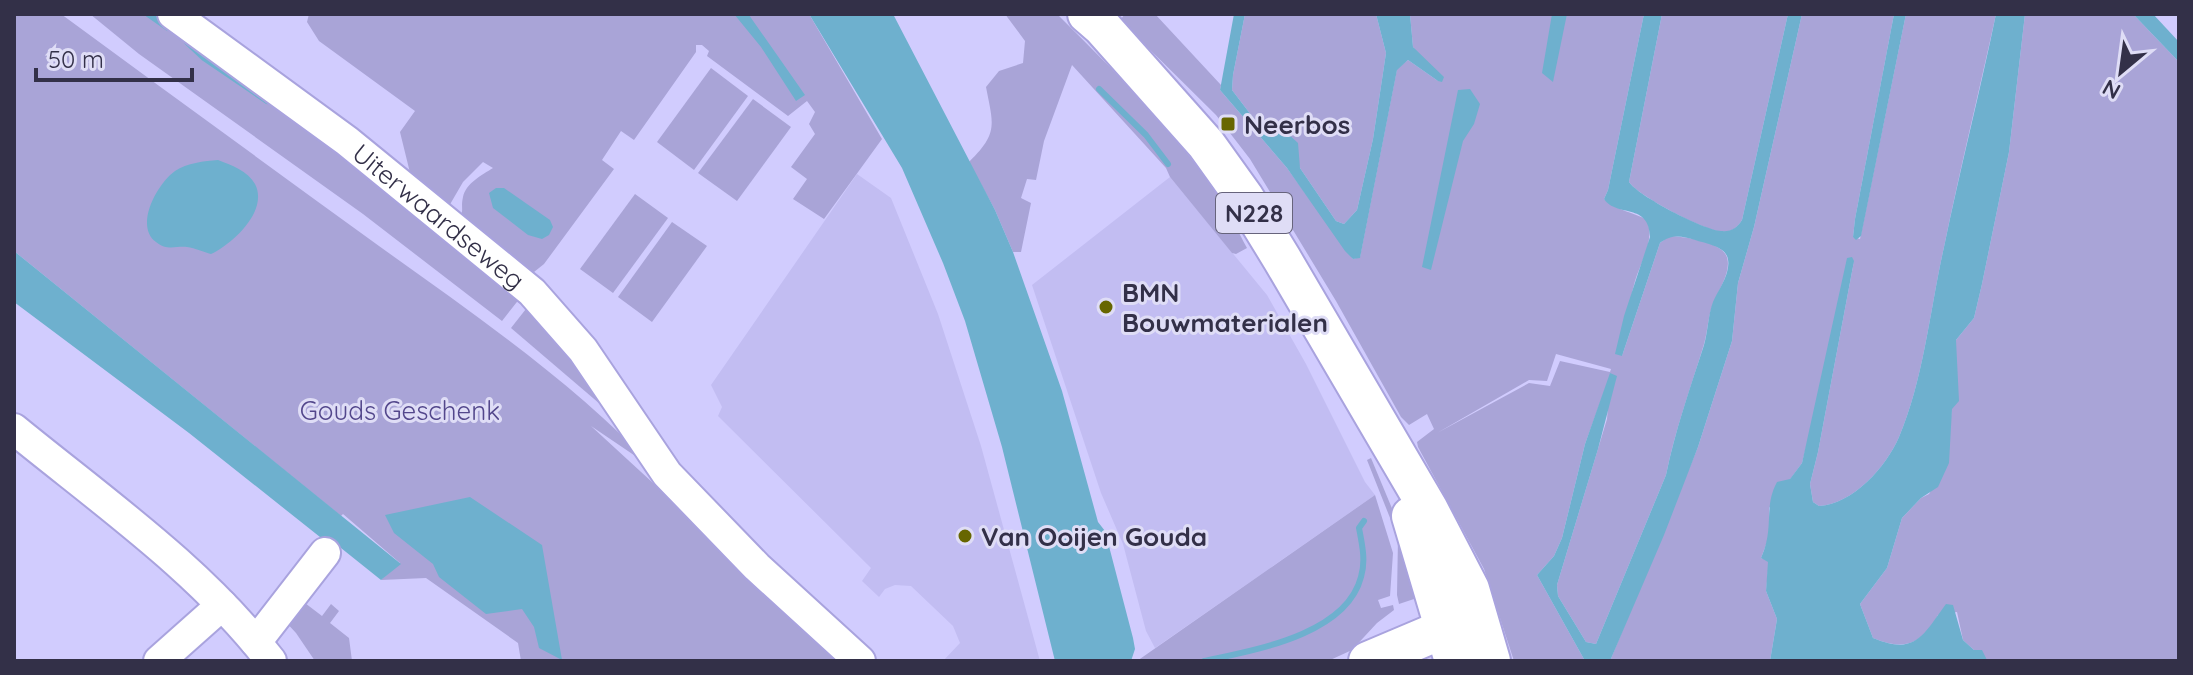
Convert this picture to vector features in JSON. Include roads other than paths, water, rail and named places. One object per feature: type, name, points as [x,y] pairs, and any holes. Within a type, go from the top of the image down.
[{"type":"main road","name":"N228","points":[[1087,14],[1206,144],[1244,197],[1428,508],[1470,589],[1466,649]]},
{"type":"main road","points":[[1368,661],[1466,649]]},
{"type":"street","name":"Uiterwaardseweg","points":[[173,14],[347,141],[532,292],[583,350],[660,465],[757,567],[860,661]]},
{"type":"street","points":[[14,429],[173,560],[222,605],[263,652],[325,553]]},
{"type":"street","points":[[159,661],[222,605]]},
{"type":"water","points":[[734,14],[749,15],[805,95],[796,101],[761,47]]},
{"type":"water","points":[[809,14],[893,14],[995,210],[1062,391],[1098,522],[1105,531],[1133,638],[1135,649],[1131,661],[1055,661],[1002,447],[965,321],[943,263],[902,168]]},
{"type":"water","points":[[1234,14],[1245,14],[1232,90],[1258,124],[1270,131],[1286,132],[1298,143],[1300,168],[1336,221],[1344,224],[1357,210],[1373,139],[1386,53],[1376,14],[1410,14],[1413,47],[1444,77],[1442,82],[1438,81],[1408,60],[1397,70],[1360,258],[1353,259],[1345,251],[1287,168],[1220,90]]},
{"type":"water","points":[[1552,14],[1567,14],[1553,82],[1542,73]]},
{"type":"water","points":[[1644,14],[1662,14],[1629,182],[1672,211],[1701,225],[1725,231],[1733,229],[1742,220],[1788,14],[1802,14],[1754,227],[1738,283],[1732,341],[1698,447],[1610,661],[1585,661],[1537,575],[1554,556],[1562,538],[1585,444],[1610,373],[1617,376],[1557,585],[1558,596],[1586,642],[1596,644],[1666,475],[1704,345],[1711,307],[1728,268],[1727,256],[1713,245],[1677,237],[1660,243],[1622,356],[1615,354],[1650,237],[1644,219],[1610,205],[1604,199]]},
{"type":"water","points":[[1894,14],[1906,14],[1861,236],[1856,240],[1853,237],[1855,219]]},
{"type":"water","points":[[1996,14],[2025,14],[2009,152],[1982,284],[1974,318],[1956,340],[1959,401],[1952,409],[1949,463],[1938,487],[1921,498],[1902,518],[1887,568],[1860,604],[1873,638],[1899,645],[1917,639],[1946,604],[1953,605],[1963,640],[1974,650],[1982,650],[1987,660],[1770,661],[1777,619],[1766,591],[1768,562],[1761,558],[1771,500],[1777,482],[1790,479],[1802,463],[1847,258],[1852,257],[1854,261],[1810,484],[1813,502],[1819,506],[1844,499],[1867,482],[1886,460],[1908,414],[1921,367],[1950,218]]},
{"type":"water","points":[[2133,14],[2153,14],[2179,42],[2179,62]]},
{"type":"water","points":[[1470,89],[1480,104],[1474,124],[1463,141],[1431,270],[1422,267],[1458,90]]},
{"type":"water","points":[[218,160],[234,166],[252,179],[258,194],[253,215],[238,235],[211,254],[187,247],[160,245],[150,235],[147,226],[150,205],[161,185],[180,168]]},
{"type":"water","points":[[496,188],[504,188],[550,220],[553,227],[549,235],[542,239],[528,235],[493,208],[489,193]]},
{"type":"water","points":[[14,251],[401,564],[381,580],[341,548],[320,537],[189,433],[14,302]]},
{"type":"water","points":[[470,497],[542,545],[562,660],[539,648],[534,627],[522,609],[486,614],[439,577],[433,564],[394,533],[385,515]]},
{"type":"waterway","points":[[148,14],[168,28]]},
{"type":"waterway","points":[[187,42],[204,58],[267,101]]},
{"type":"waterway","points":[[1099,89],[1146,135],[1168,164]]},
{"type":"waterway","points":[[1204,661],[1296,637],[1337,613],[1352,597],[1361,577],[1363,559],[1359,528],[1364,521]]},
{"type":"place","name":"Neerbos","points":[[1228,124]]},
{"type":"place","name":"BMN Bouwmaterialen","points":[[1106,307]]},
{"type":"place","name":"Van Ooijen Gouda","points":[[965,536]]},
{"type":"park label","name":"Gouds Geschenk","points":[[400,410]]}]
